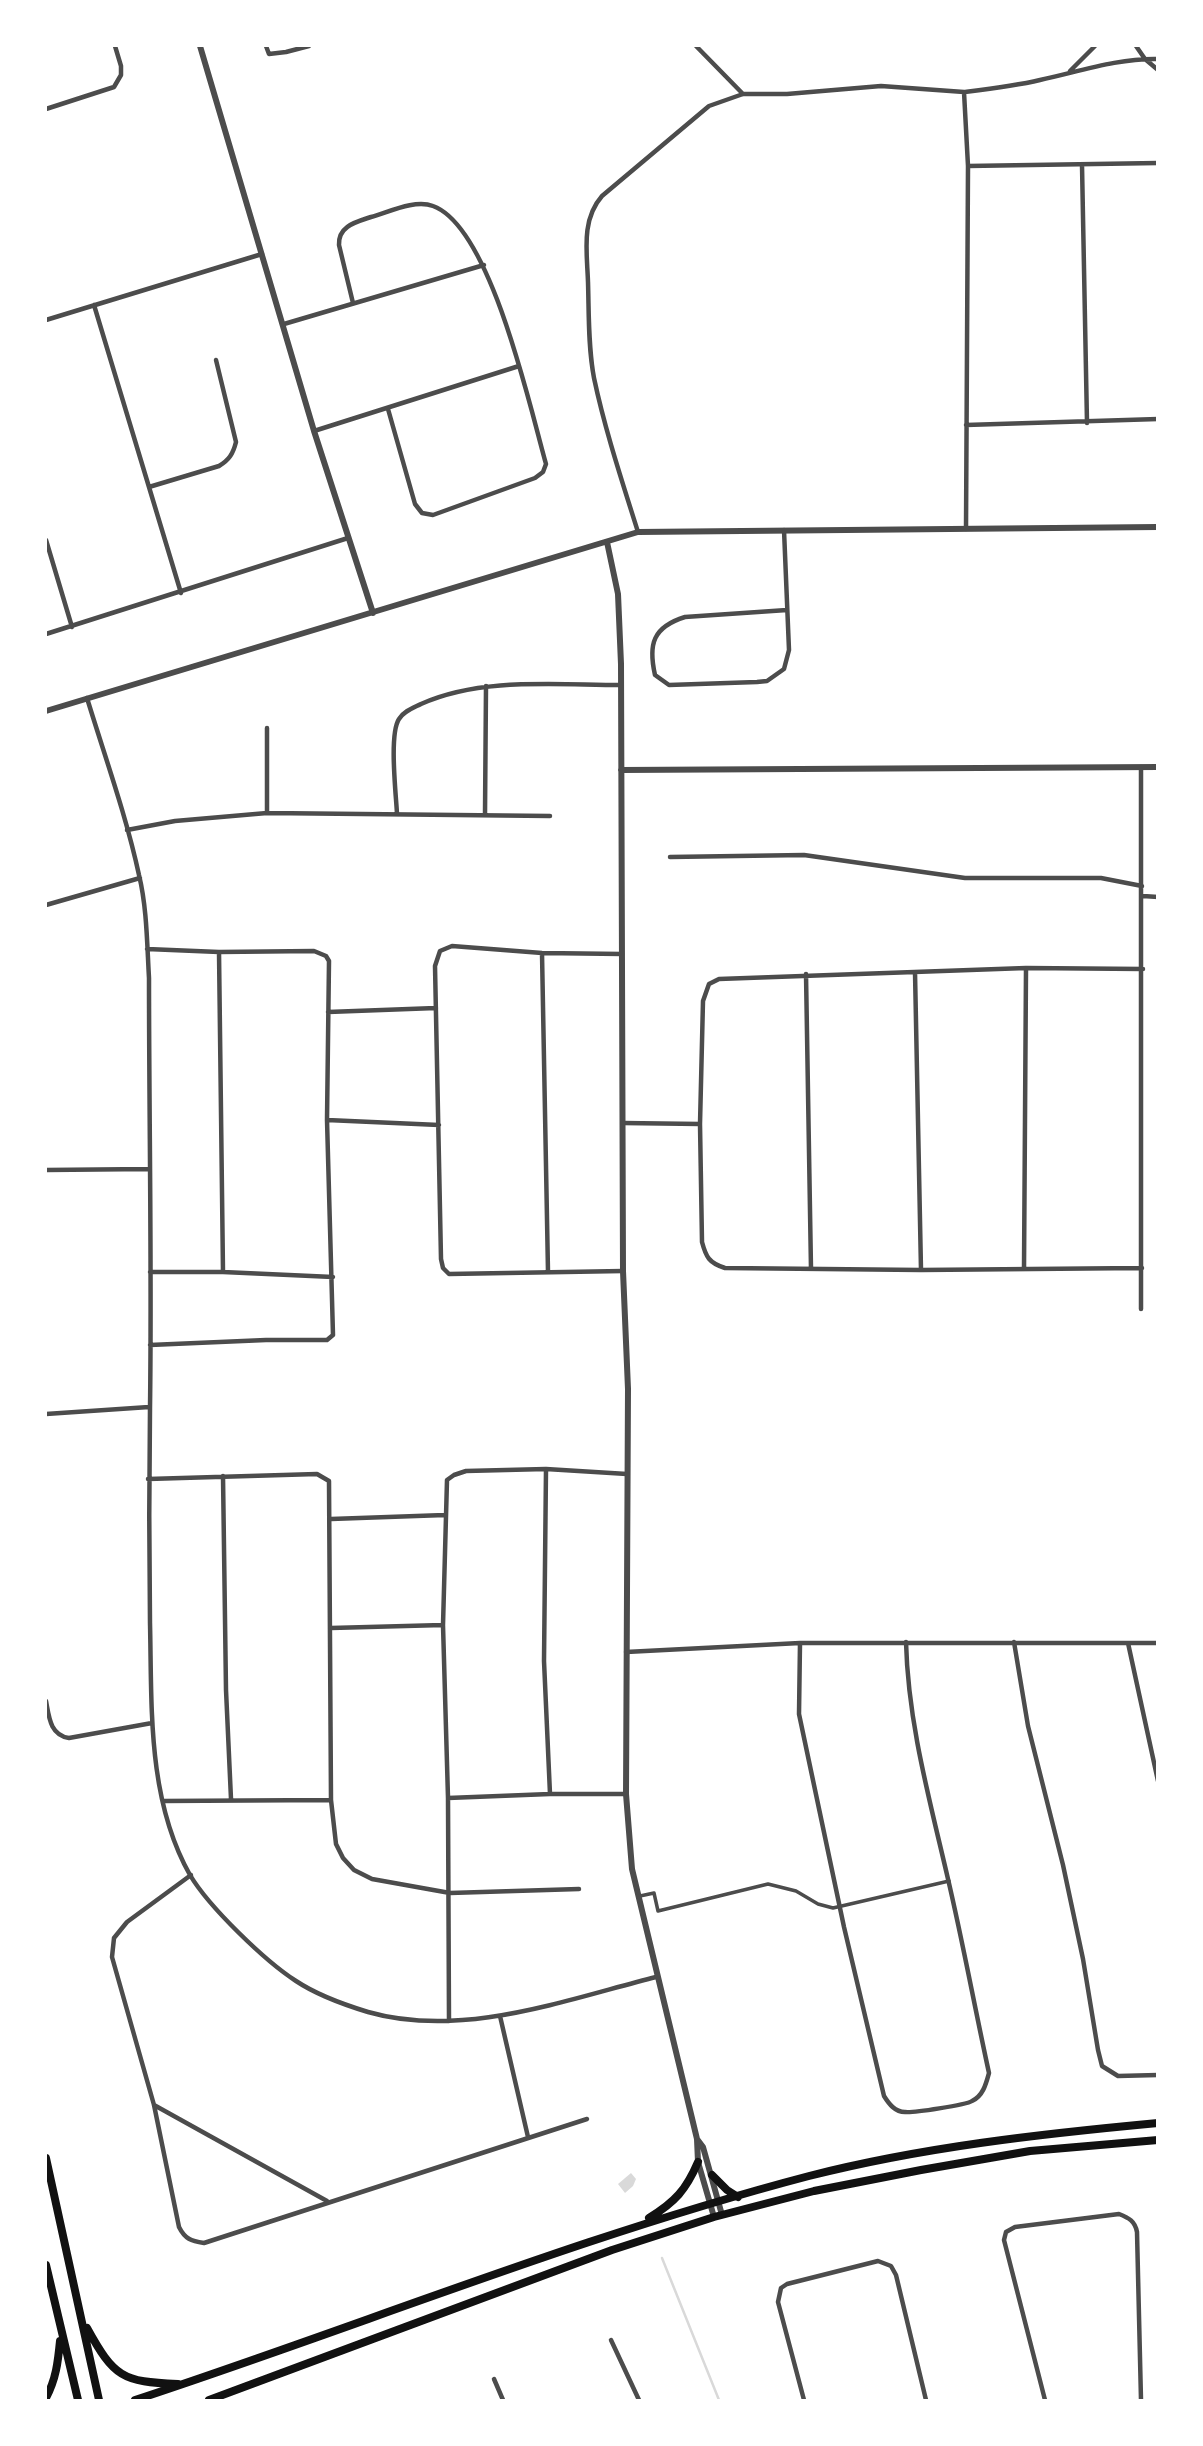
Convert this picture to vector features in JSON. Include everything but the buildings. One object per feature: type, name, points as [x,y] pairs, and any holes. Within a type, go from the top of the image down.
[{"type":"main road","points":[[135,2400],[637,2225],[810,2176],[920,2152],[1030,2135],[1157,2123]]},
{"type":"main road","points":[[209,2400],[612,2250],[718,2216],[814,2191],[989,2158],[1030,2151],[1157,2140]]},
{"type":"main road","points":[[46,2158],[99,2400]]},
{"type":"main road","points":[[637,2225],[669,2206],[682,2193],[698,2162]]},
{"type":"main road","points":[[712,2175],[738,2197]]},
{"type":"main road","points":[[46,2265],[78,2400]]},
{"type":"main road","points":[[83,2320],[103,2358],[130,2380],[184,2384]]},
{"type":"main road","points":[[46,2398],[58,2369],[61,2333]]},
{"type":"street","points":[[46,109],[114,86],[121,75],[115,46]]},
{"type":"street","points":[[200,46],[314,431],[373,612]]},
{"type":"street","points":[[266,46],[269,54],[309,46]]},
{"type":"street","points":[[696,46],[743,94]]},
{"type":"street","points":[[1069,72],[1094,46]]},
{"type":"street","points":[[1136,46],[1157,70]]},
{"type":"street","points":[[638,533],[610,442],[594,376],[586,248],[591,210],[602,196],[709,106],[743,94],[787,94],[881,86],[964,92],[1157,59]]},
{"type":"street","points":[[964,92],[968,166],[966,529]]},
{"type":"street","points":[[968,166],[1157,163]]},
{"type":"street","points":[[1082,165],[1087,423]]},
{"type":"street","points":[[353,303],[338,238],[343,230],[355,222],[415,204],[432,205],[444,212],[484,265],[519,366],[546,464],[543,472],[535,478],[433,515],[422,513],[415,504],[388,409]]},
{"type":"street","points":[[46,320],[262,254]]},
{"type":"street","points":[[284,324],[484,265]]},
{"type":"street","points":[[94,305],[181,593]]},
{"type":"street","points":[[149,487],[219,466],[228,461],[234,453],[236,442],[216,360]]},
{"type":"street","points":[[314,431],[519,366]]},
{"type":"street","points":[[966,425],[1157,419]]},
{"type":"street","points":[[46,711],[638,533],[1157,527]]},
{"type":"street","points":[[783,530],[787,610],[788,660],[784,669],[767,681],[669,685],[655,676],[652,654],[654,639],[662,628],[674,621],[685,617],[787,610]]},
{"type":"street","points":[[46,634],[348,538]]},
{"type":"street","points":[[46,540],[72,627]]},
{"type":"street","points":[[607,542],[618,594],[621,685],[623,1271],[628,1389],[626,1794],[632,1869],[638,1897],[697,2139],[698,2162],[715,2203]]},
{"type":"street","points":[[397,814],[394,733],[398,720],[405,712],[441,695],[486,687],[621,685]]},
{"type":"street","points":[[485,814],[486,687]]},
{"type":"street","points":[[87,698],[140,878],[147,949],[150,1169],[148,1479],[152,1723],[156,1774],[173,1834],[191,1875],[234,1928],[296,1982],[370,2012],[449,2021],[500,2016],[656,1977]]},
{"type":"street","points":[[267,728],[267,813]]},
{"type":"street","points":[[1141,767],[1142,1309]]},
{"type":"street","points":[[621,770],[1157,767]]},
{"type":"street","points":[[127,830],[175,821],[267,813],[550,816]]},
{"type":"street","points":[[670,857],[813,856],[965,878],[1101,878],[1142,886]]},
{"type":"street","points":[[46,905],[140,878]]},
{"type":"street","points":[[1143,897],[1157,897]]},
{"type":"street","points":[[623,954],[542,953],[445,947],[436,957],[435,966],[443,1268],[449,1274],[623,1271]]},
{"type":"street","points":[[147,949],[219,952],[314,951],[326,956],[329,966],[327,1120],[333,1277],[333,1335],[329,1340],[150,1345]]},
{"type":"street","points":[[219,952],[223,1272]]},
{"type":"street","points":[[542,953],[548,1272]]},
{"type":"street","points":[[1142,1268],[725,1268],[713,1264],[705,1256],[702,1242],[700,1124],[703,1000],[709,984],[719,979],[1026,968],[1143,969]]},
{"type":"street","points":[[1024,1268],[1026,968]]},
{"type":"street","points":[[915,972],[922,1270]]},
{"type":"street","points":[[806,974],[811,1269]]},
{"type":"street","points":[[328,1012],[436,1008]]},
{"type":"street","points":[[327,1120],[439,1125]]},
{"type":"street","points":[[624,1123],[700,1124]]},
{"type":"street","points":[[46,1170],[150,1169]]},
{"type":"street","points":[[150,1272],[333,1277]]},
{"type":"street","points":[[46,1414],[150,1407]]},
{"type":"street","points":[[449,2021],[450,1893],[443,1625],[447,1480],[466,1471],[546,1469],[627,1474]]},
{"type":"street","points":[[546,1469],[544,1661],[550,1794]]},
{"type":"street","points":[[148,1479],[317,1474],[329,1481],[331,1800],[336,1844],[343,1858],[354,1870],[372,1879],[450,1893],[579,1889]]},
{"type":"street","points":[[223,1476],[226,1690],[231,1799]]},
{"type":"street","points":[[330,1519],[445,1515]]},
{"type":"street","points":[[331,1628],[443,1625]]},
{"type":"street","points":[[800,1643],[799,1714],[840,1907],[884,2096],[895,2109],[905,2112],[971,2102],[985,2087],[989,2073],[949,1881],[928,1796],[909,1695],[906,1642]]},
{"type":"street","points":[[1014,1642],[1028,1726],[1069,1892],[1102,2066],[1118,2077],[1157,2075]]},
{"type":"street","points":[[625,1652],[800,1643],[1157,1643]]},
{"type":"street","points":[[1128,1643],[1157,1781]]},
{"type":"street","points":[[46,1701],[51,1724],[62,1737],[152,1723]]},
{"type":"street","points":[[448,1798],[626,1794]]},
{"type":"street","points":[[163,1801],[331,1800]]},
{"type":"street","points":[[191,1875],[127,1922],[114,1938],[112,1957],[154,2105],[179,2227],[183,2235],[191,2241],[204,2243],[587,2119]]},
{"type":"street","points":[[638,1897],[654,1893],[658,1911],[768,1884],[796,1891],[818,1904],[840,1907],[949,1881]]},
{"type":"street","points":[[500,2016],[528,2137]]},
{"type":"street","points":[[154,2105],[328,2202]]},
{"type":"street","points":[[697,2139],[704,2147],[712,2175],[718,2216]]},
{"type":"street","points":[[1045,2400],[1004,2240],[1006,2232],[1015,2227],[1119,2214],[1128,2217],[1135,2224],[1137,2232],[1141,2400]]},
{"type":"street","points":[[804,2400],[778,2302],[781,2288],[787,2284],[878,2261],[891,2266],[896,2275],[926,2400]]},
{"type":"street","points":[[611,2340],[639,2400]]},
{"type":"street","points":[[494,2379],[503,2400]]},
{"type":"shaded area","points":[[631,2173],[636,2179],[625,2193],[618,2184]]},
{"type":"waterway","points":[[662,2258],[719,2400]]}]
